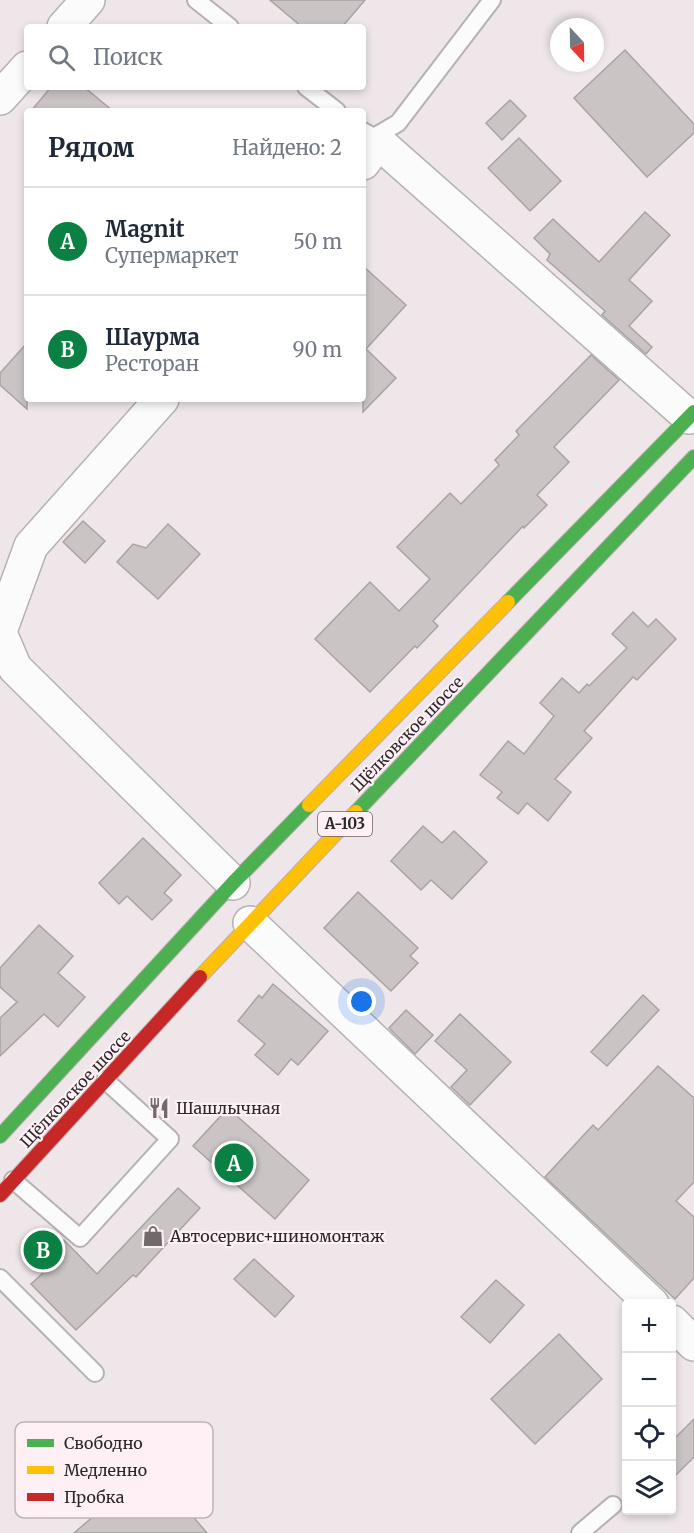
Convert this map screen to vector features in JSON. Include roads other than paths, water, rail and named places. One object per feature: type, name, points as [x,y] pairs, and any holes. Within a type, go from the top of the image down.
[{"type":"main road","name":"Щёлковское шоссе","points":[[0,1136],[233,883],[691,415]]},
{"type":"main road","name":"Щёлковское шоссе","points":[[0,1195],[250,923],[694,457]]},
{"type":"street","points":[[67,24],[88,0]]},
{"type":"street","points":[[0,98],[24,71]]},
{"type":"street","points":[[366,159],[376,146],[381,145],[385,148],[691,415]]},
{"type":"street","points":[[159,402],[31,546],[0,632],[15,668],[233,883]]},
{"type":"street","points":[[250,923],[647,1299]]},
{"type":"lane","points":[[196,0],[226,24]]},
{"type":"lane","points":[[366,133],[374,137],[398,123],[492,0]]},
{"type":"lane","points":[[310,90],[333,108]]},
{"type":"lane","points":[[13,1180],[80,1238],[170,1139],[105,1080]]},
{"type":"lane","points":[[0,1278],[95,1373]]},
{"type":"lane","points":[[580,1533],[613,1505]]},
{"type":"place","name":"Шашлычная","points":[[159,1108]]},
{"type":"place","name":"Magnit","points":[[234,1163]]},
{"type":"place","name":"Автосервис+шиномонтаж","points":[[153,1236]]},
{"type":"place","name":"Шаурма","points":[[43,1250]]}]
